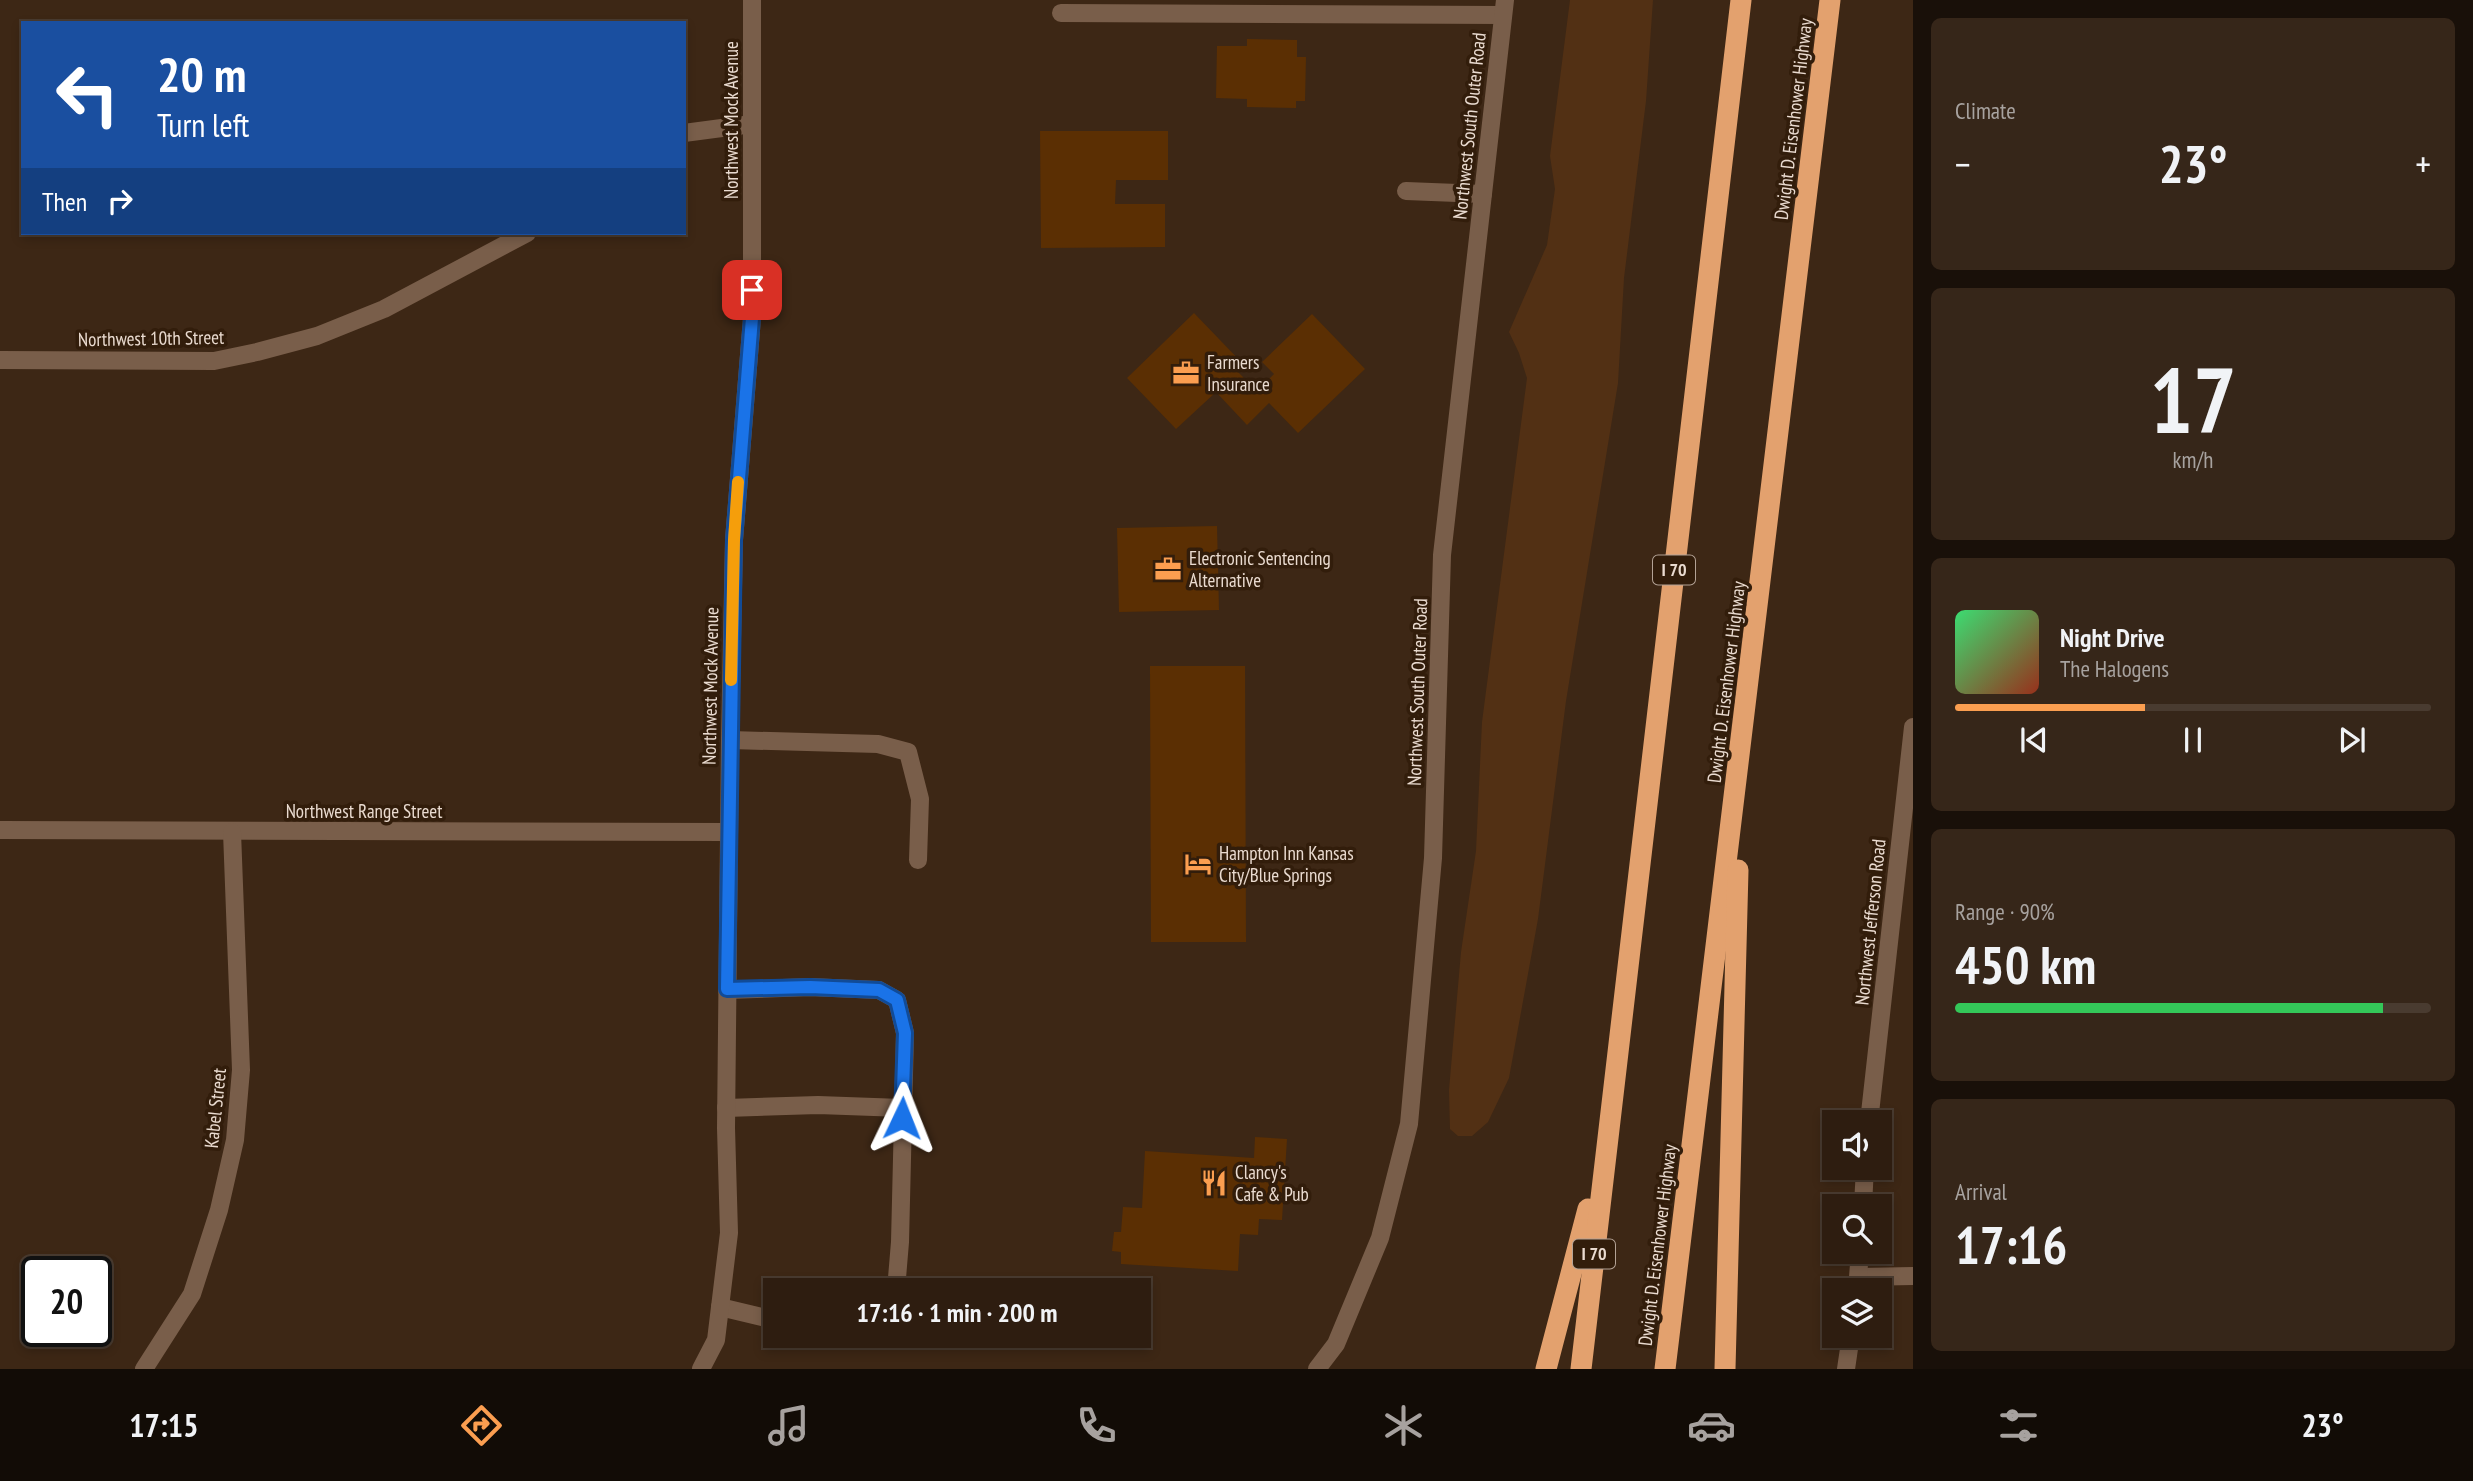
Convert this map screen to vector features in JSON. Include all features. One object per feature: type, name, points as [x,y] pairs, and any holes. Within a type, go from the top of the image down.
[{"type":"highway","name":"I 70","points":[[1581,1369],[1741,0]]},
{"type":"highway","name":"Dwight D. Eisenhower Highway","points":[[1665,1369],[1830,0]]},
{"type":"highway","points":[[1725,1369],[1741,746]]},
{"type":"highway","points":[[1546,1369],[1606,1139]]},
{"type":"street","name":"Northwest Mock Avenue","points":[[701,1369],[716,1340],[729,1233],[726,1108],[728,832],[734,540],[752,318],[752,0]]},
{"type":"street","points":[[1061,13],[1504,8]]},
{"type":"street","name":"Northwest South Outer Road","points":[[1317,1369],[1336,1344],[1380,1238],[1409,1124],[1433,858],[1442,555],[1504,8]]},
{"type":"street","points":[[686,133],[752,124]]},
{"type":"street","points":[[1406,191],[1483,194]]},
{"type":"street","name":"Northwest 10th Street","points":[[0,360],[214,361],[257,352],[317,336],[384,309],[523,235]]},
{"type":"street","name":"Northwest Jefferson Road","points":[[1870,1110],[1913,727]]},
{"type":"street","points":[[730,740],[877,744],[908,752],[920,799],[918,860]]},
{"type":"street","name":"Northwest Range Street","points":[[0,830],[728,832]]},
{"type":"street","name":"Kabel Street","points":[[144,1369],[192,1294],[219,1210],[235,1140],[241,1070],[232,832]]},
{"type":"street","points":[[727,989],[810,987],[879,990],[897,1000],[905,1033],[897,1278]]},
{"type":"street","points":[[726,1108],[818,1105],[902,1108]]},
{"type":"street","points":[[1892,1279],[1913,1276]]},
{"type":"street","points":[[720,1307],[763,1317]]},
{"type":"street","points":[[1846,1369],[1849,1348]]},
{"type":"shaded area","points":[[1570,0],[1653,0],[1646,101],[1624,278],[1618,383],[1566,701],[1538,919],[1509,1078],[1488,1122],[1472,1136],[1458,1136],[1450,1129],[1449,1090],[1461,952],[1476,851],[1482,722],[1527,378],[1509,332],[1547,245],[1555,189],[1550,156]]},
{"type":"building","points":[[1247,39],[1297,40],[1297,57],[1306,57],[1305,101],[1296,101],[1296,108],[1247,107],[1247,99],[1216,98],[1217,46],[1247,46]]},
{"type":"building","points":[[1040,131],[1168,131],[1168,180],[1116,180],[1115,204],[1165,204],[1165,247],[1041,248]]},
{"type":"building","name":"Farmers Insurance","points":[[1194,313],[1245,366],[1238,372],[1257,391],[1274,374],[1262,362],[1312,314],[1365,369],[1298,433],[1269,403],[1247,425],[1216,392],[1176,429],[1127,378]]},
{"type":"building","name":"Electronic Sentencing Alternative","points":[[1217,526],[1219,610],[1119,612],[1117,528]]},
{"type":"building","name":"Hampton Inn Kansas City/Blue Springs","points":[[1150,666],[1245,666],[1246,942],[1151,942]]},
{"type":"building","name":"Clancy's Cafe & Pub","points":[[1255,1137],[1287,1139],[1282,1220],[1259,1219],[1258,1235],[1240,1234],[1238,1271],[1121,1264],[1121,1252],[1112,1251],[1114,1232],[1121,1232],[1123,1207],[1142,1208],[1145,1151],[1254,1158]]},
{"type":"slow traffic","points":[[731,680],[738,482]]},
{"type":"place","name":"Farmers Insurance","points":[[1186,373]]},
{"type":"place","name":"Electronic Sentencing Alternative","points":[[1168,569]]},
{"type":"place","name":"Hampton Inn Kansas City/Blue Springs","points":[[1198,864]]},
{"type":"place","name":"Clancy's Cafe & Pub","points":[[1214,1183]]},
{"type":"route","points":[[752,290],[734,540],[727,989],[810,987],[879,990],[897,1000],[905,1033],[902,1118]]}]
